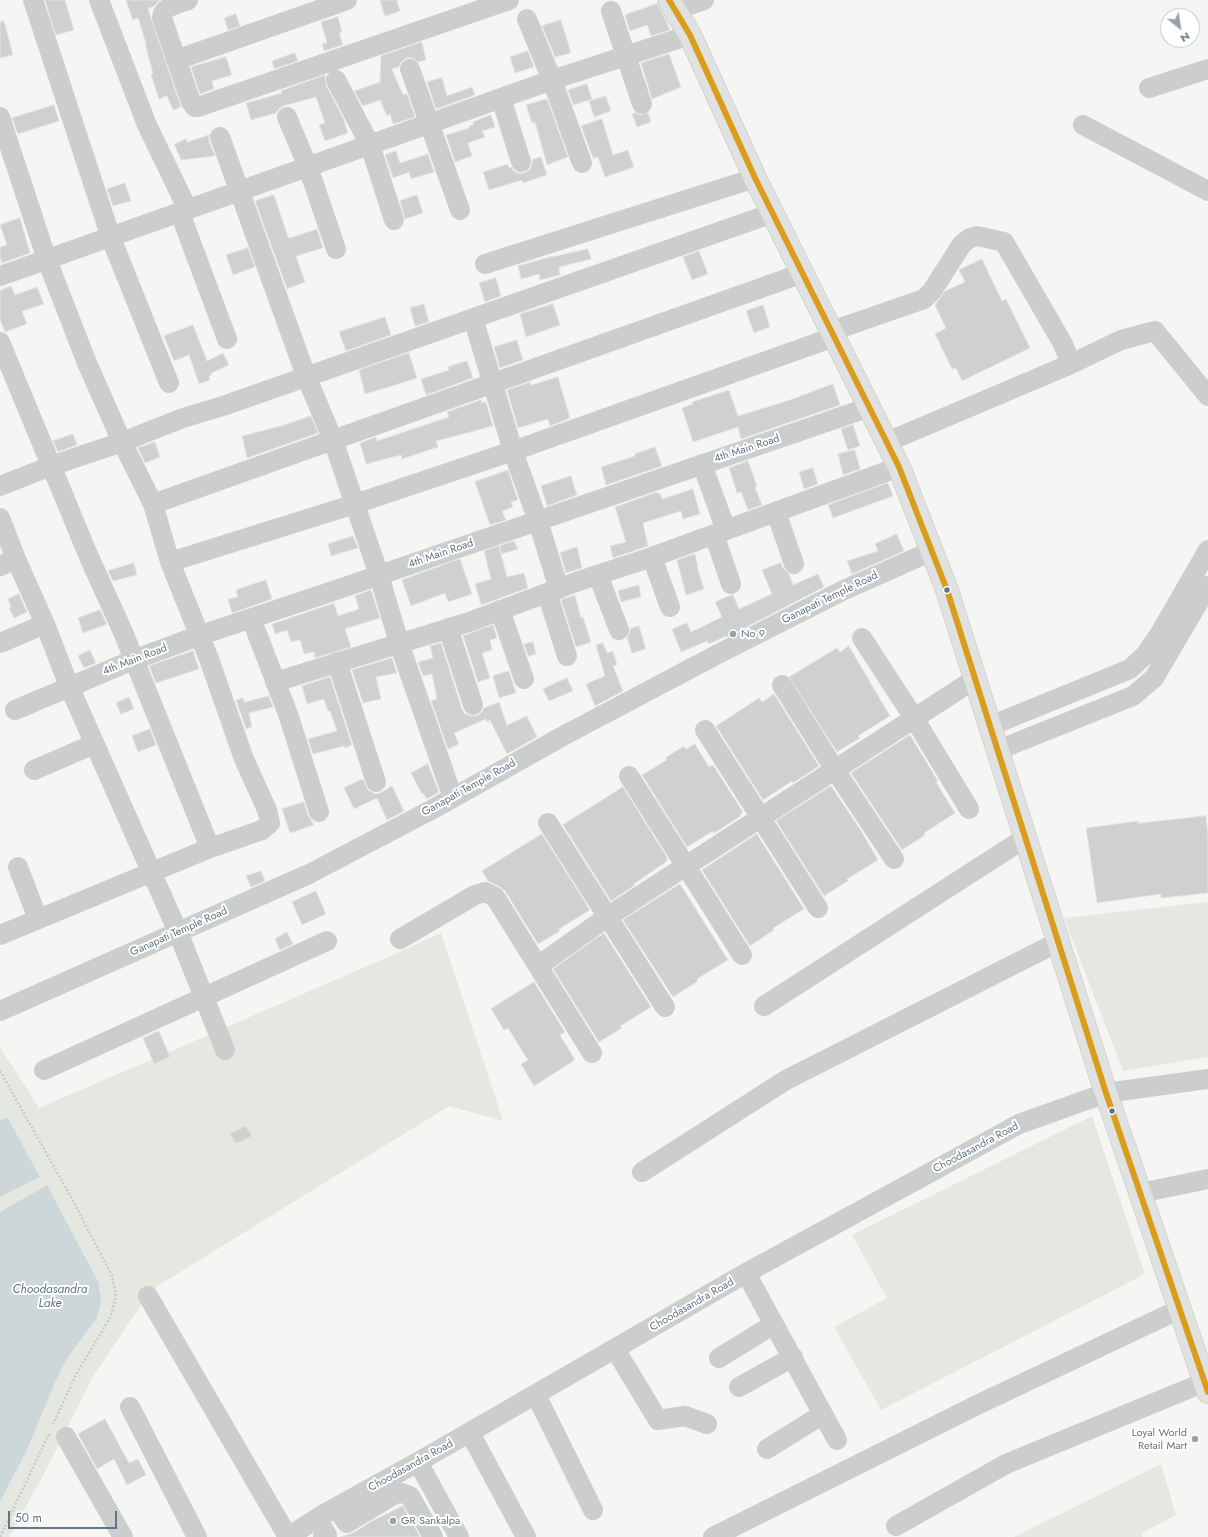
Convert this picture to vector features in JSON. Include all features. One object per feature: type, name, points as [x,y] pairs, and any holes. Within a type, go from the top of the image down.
[{"type":"main road","points":[[672,5],[690,35],[755,178],[870,407],[899,468],[932,551],[947,590],[1106,1093],[1206,1387]]},
{"type":"street","points":[[34,0],[111,238],[169,383]]},
{"type":"street","points":[[99,0],[147,125],[184,212],[227,339]]},
{"type":"street","points":[[188,0],[169,7],[162,14],[162,18],[176,60],[195,107],[201,107],[509,0]]},
{"type":"street","points":[[176,60],[347,0]]},
{"type":"street","points":[[672,5],[704,0]]},
{"type":"street","points":[[611,11],[642,104]]},
{"type":"street","points":[[527,19],[552,80],[582,163]]},
{"type":"street","points":[[0,276],[111,238],[552,80],[690,35]]},
{"type":"street","points":[[410,69],[460,210]]},
{"type":"street","points":[[1149,88],[1208,69]]},
{"type":"street","points":[[336,80],[370,145],[394,220]]},
{"type":"street","points":[[502,98],[521,162]]},
{"type":"street","points":[[0,117],[47,260],[87,363],[122,442],[152,504],[170,562],[198,636],[209,659],[244,759],[267,810],[270,823],[262,830],[210,848],[0,934]]},
{"type":"street","points":[[287,117],[308,167],[336,249]]},
{"type":"street","points":[[1082,124],[1208,191]]},
{"type":"street","points":[[220,137],[306,376],[333,440],[379,575],[399,643],[453,798]]},
{"type":"street","points":[[485,264],[755,178]]},
{"type":"street","points":[[0,486],[51,466],[122,442],[183,418],[223,406],[773,213]]},
{"type":"street","points":[[170,562],[355,504],[513,451],[833,334],[924,299],[932,291],[947,265],[962,244],[970,238],[977,236],[1004,242],[1063,344],[1071,364]]},
{"type":"street","points":[[152,504],[803,274]]},
{"type":"street","points":[[473,318],[513,451],[538,521],[567,656]]},
{"type":"street","points":[[886,442],[1071,364],[1121,340],[1155,331],[1208,396]]},
{"type":"street","points":[[0,342],[210,848]]},
{"type":"street","name":"4th Main Road","points":[[15,710],[133,660],[198,636],[870,407]]},
{"type":"street","points":[[702,464],[732,584]]},
{"type":"street","points":[[275,682],[448,628],[598,575],[652,558],[899,468]]},
{"type":"street","points":[[776,512],[794,564]]},
{"type":"street","points":[[0,518],[8,563],[45,624],[69,686],[94,744],[178,932],[225,1050]]},
{"type":"street","points":[[990,726],[1130,669],[1146,654],[1159,635],[1208,550]]},
{"type":"street","name":"Ganapati Temple Road","points":[[0,1011],[309,874],[453,798],[563,736],[720,653],[844,590],[932,551]]},
{"type":"street","points":[[652,558],[670,607]]},
{"type":"street","points":[[598,575],[619,630]]},
{"type":"street","points":[[998,750],[1133,696],[1154,678],[1208,586]]},
{"type":"street","points":[[500,610],[524,679]]},
{"type":"street","points":[[0,643],[45,624]]},
{"type":"street","points":[[448,628],[473,705]]},
{"type":"street","points":[[256,631],[288,714],[319,812]]},
{"type":"street","points":[[862,638],[914,718],[969,809]]},
{"type":"street","points":[[337,662],[376,782]]},
{"type":"street","points":[[1130,669],[1144,687]]},
{"type":"street","points":[[538,966],[607,916],[975,679]]},
{"type":"street","points":[[782,685],[894,860]]},
{"type":"street","points":[[705,730],[818,908]]},
{"type":"street","points":[[34,770],[94,744]]},
{"type":"street","points":[[629,776],[742,955]]},
{"type":"street","points":[[548,823],[665,1007]]},
{"type":"street","points":[[764,1006],[1025,838]]},
{"type":"street","points":[[18,867],[38,919]]},
{"type":"street","points":[[400,939],[475,895],[486,892],[495,897],[592,1053]]},
{"type":"street","points":[[44,1070],[327,941]]},
{"type":"street","points":[[642,1172],[786,1080],[1058,942]]},
{"type":"street","name":"Choodasandra Road","points":[[288,1537],[323,1530],[418,1462],[746,1273],[1019,1124],[1106,1093],[1208,1078]]},
{"type":"street","points":[[1140,1193],[1208,1179]]},
{"type":"street","points":[[746,1273],[824,1414],[836,1440]]},
{"type":"street","points":[[148,1296],[288,1537]]},
{"type":"street","points":[[719,1536],[977,1405],[1180,1309]]},
{"type":"street","points":[[719,1358],[774,1324]]},
{"type":"street","points":[[615,1349],[658,1420],[686,1416],[707,1424]]},
{"type":"street","points":[[739,1387],[793,1357]]},
{"type":"street","points":[[896,1526],[1006,1464],[1206,1387]]},
{"type":"street","points":[[536,1395],[593,1510]]},
{"type":"street","points":[[130,1407],[198,1537]]},
{"type":"street","points":[[767,1449],[824,1414]]},
{"type":"street","points":[[470,1433],[526,1537]]},
{"type":"street","points":[[66,1437],[123,1537]]},
{"type":"street","points":[[418,1462],[459,1537]]},
{"type":"street","points":[[342,1516],[395,1494],[402,1493],[410,1496],[433,1537]]},
{"type":"path","points":[[0,1071],[71,1197],[112,1276],[116,1296],[111,1316],[77,1373],[0,1537]]},
{"type":"shaded area","points":[[1208,902],[1208,1057],[1123,1071],[1064,918]]},
{"type":"shaded area","points":[[441,933],[503,1121],[449,1106],[151,1290],[93,1377],[46,1470],[9,1537],[0,1537],[0,1502],[27,1450],[66,1360],[91,1326],[101,1291],[95,1275],[47,1185],[0,1212],[0,1197],[40,1177],[6,1117],[0,1120],[0,1047],[39,1108]]},
{"type":"shaded area","points":[[1092,1116],[1145,1274],[881,1410],[834,1327],[887,1298],[852,1235]]},
{"type":"shaded area","points":[[1161,1464],[1176,1515],[1142,1533],[1143,1537],[1014,1537]]},
{"type":"water","points":[[7,1117],[40,1177],[0,1197],[0,1120]]},
{"type":"water","name":"Choodasandra Lake","points":[[47,1185],[99,1283],[101,1300],[97,1318],[66,1360],[57,1378],[27,1450],[0,1502],[0,1212]]},
{"type":"building","points":[[45,0],[65,0],[74,30],[56,35]]},
{"type":"building","points":[[126,0],[160,0],[148,9],[181,107],[173,110],[167,96],[159,99],[151,75],[153,74],[146,43],[138,18],[133,20]]},
{"type":"building","points":[[380,0],[397,0],[400,11],[385,16]]},
{"type":"building","points":[[657,4],[670,30],[651,36],[647,25],[630,31],[625,15]]},
{"type":"building","points":[[236,14],[240,26],[228,30],[224,18]]},
{"type":"building","points":[[338,17],[342,32],[339,33],[343,45],[324,51],[322,44],[327,43],[321,22]]},
{"type":"building","points":[[561,20],[571,53],[555,57],[542,26]]},
{"type":"building","points":[[4,21],[13,55],[0,58],[0,22]]},
{"type":"building","points":[[422,42],[426,60],[418,62],[412,58],[407,58],[402,61],[399,67],[392,69],[403,95],[407,94],[415,117],[393,124],[390,114],[387,116],[380,100],[363,106],[354,91],[380,82],[381,56]]},
{"type":"building","points":[[528,51],[534,67],[515,73],[510,57]]},
{"type":"building","points":[[295,53],[298,61],[274,69],[272,61]]},
{"type":"building","points":[[669,54],[681,87],[652,99],[641,63]]},
{"type":"building","points":[[226,57],[232,75],[212,81],[214,89],[200,94],[191,67]]},
{"type":"building","points":[[325,75],[326,85],[343,118],[348,133],[325,141],[319,125],[325,123],[316,97],[283,106],[276,113],[251,120],[246,103],[282,93],[281,91]]},
{"type":"building","points":[[442,78],[447,96],[472,87],[475,95],[436,109],[427,82]]},
{"type":"building","points":[[587,84],[592,99],[573,105],[568,90]]},
{"type":"building","points":[[606,96],[611,111],[594,117],[589,101]]},
{"type":"building","points":[[547,99],[568,157],[547,165],[535,122],[532,123],[526,105]]},
{"type":"building","points":[[54,105],[59,121],[18,134],[12,118]]},
{"type":"building","points":[[636,113],[640,115],[648,113],[651,122],[637,127],[632,114]]},
{"type":"building","points":[[491,115],[495,127],[482,131],[485,137],[468,143],[472,156],[455,162],[446,135],[469,128],[469,126],[473,125],[473,122]]},
{"type":"building","points":[[602,119],[613,155],[628,150],[634,167],[605,177],[598,157],[593,158],[581,126]]},
{"type":"building","points":[[209,135],[209,141],[215,156],[181,160],[174,144],[186,139],[187,142]]},
{"type":"building","points":[[396,151],[400,163],[428,154],[434,172],[411,179],[409,172],[393,178],[385,155]]},
{"type":"building","points":[[541,157],[547,175],[523,183],[522,180],[489,190],[483,172],[508,164],[509,168],[511,167],[514,171],[524,173],[530,169],[532,160]]},
{"type":"building","points":[[125,183],[131,201],[113,206],[107,189]]},
{"type":"building","points":[[274,195],[288,237],[290,238],[317,229],[323,248],[296,256],[305,282],[287,289],[255,201]]},
{"type":"building","points":[[417,195],[423,213],[405,219],[400,201]]},
{"type":"building","points":[[20,218],[30,253],[2,263],[0,257],[0,247],[7,245],[0,225]]},
{"type":"building","points":[[248,248],[255,267],[233,275],[226,255]]},
{"type":"building","points":[[588,249],[591,259],[559,267],[560,275],[540,280],[539,274],[521,279],[518,266]]},
{"type":"building","points":[[699,251],[708,274],[692,280],[683,257]]},
{"type":"building","points":[[982,259],[1002,301],[1006,299],[1030,348],[962,381],[956,368],[952,369],[935,334],[946,328],[935,305],[945,291],[965,282],[959,270]]},
{"type":"building","points":[[496,278],[501,296],[485,302],[479,283]]},
{"type":"building","points":[[11,286],[15,295],[37,287],[44,304],[22,311],[27,324],[5,332],[0,320],[0,291]]},
{"type":"building","points":[[424,304],[429,322],[415,326],[410,308]]},
{"type":"building","points":[[553,304],[560,325],[526,337],[520,314]]},
{"type":"building","points":[[763,305],[770,327],[754,333],[746,311]]},
{"type":"building","points":[[385,317],[391,335],[346,351],[339,332]]},
{"type":"building","points":[[193,325],[207,361],[223,353],[229,365],[211,373],[212,375],[209,376],[210,380],[199,384],[189,355],[174,361],[164,336]]},
{"type":"building","points":[[517,340],[523,360],[500,368],[494,347]]},
{"type":"building","points":[[409,353],[417,378],[365,394],[359,370]]},
{"type":"building","points":[[467,361],[473,378],[426,395],[421,379],[449,370],[448,367]]},
{"type":"building","points":[[558,377],[570,418],[550,426],[548,419],[518,428],[507,390],[530,382],[531,385]]},
{"type":"building","points":[[833,384],[840,405],[741,439],[738,427],[693,442],[682,408],[693,404],[692,402],[729,390],[738,416],[790,400]]},
{"type":"building","points":[[481,400],[482,403],[486,402],[493,426],[436,441],[438,447],[402,459],[401,455],[366,464],[360,443],[376,437],[377,441],[449,417],[447,412]]},
{"type":"building","points":[[311,416],[318,433],[247,458],[242,436],[281,426]]},
{"type":"building","points":[[853,425],[860,446],[848,450],[841,429]]},
{"type":"building","points":[[73,434],[77,445],[58,452],[53,441]]},
{"type":"building","points":[[155,442],[160,457],[145,463],[138,448]]},
{"type":"building","points":[[655,447],[662,466],[606,485],[601,467],[635,456],[635,454]]},
{"type":"building","points":[[855,450],[860,469],[843,475],[838,454]]},
{"type":"building","points":[[748,461],[757,486],[755,487],[762,505],[748,510],[741,492],[737,493],[729,468]]},
{"type":"building","points":[[813,468],[818,484],[804,489],[799,472]]},
{"type":"building","points":[[508,470],[518,500],[511,502],[513,507],[502,511],[506,520],[490,525],[475,482]]},
{"type":"building","points":[[571,476],[577,495],[547,506],[541,486]]},
{"type":"building","points":[[888,483],[893,496],[833,518],[828,505]]},
{"type":"building","points":[[693,489],[700,514],[683,519],[681,511],[643,523],[648,546],[613,558],[610,546],[626,542],[615,507],[657,492],[658,494],[660,493],[662,499]]},
{"type":"building","points":[[897,534],[904,551],[852,574],[847,561],[878,551],[875,544]]},
{"type":"building","points":[[353,536],[358,548],[331,556],[328,544]]},
{"type":"building","points":[[514,541],[518,549],[502,554],[499,546]]},
{"type":"building","points":[[499,546],[507,577],[524,573],[528,588],[481,605],[475,584],[491,579],[484,551]]},
{"type":"building","points":[[577,547],[582,568],[566,573],[560,553]]},
{"type":"building","points":[[695,554],[697,567],[704,589],[686,595],[677,560]]},
{"type":"building","points":[[460,559],[472,594],[448,602],[445,593],[411,606],[402,580]]},
{"type":"building","points":[[134,563],[137,575],[113,581],[108,571]]},
{"type":"building","points":[[781,563],[783,568],[789,574],[793,585],[818,574],[824,587],[727,637],[726,636],[709,644],[707,641],[681,652],[672,629],[687,623],[691,632],[722,617],[715,602],[731,595],[733,595],[739,609],[772,594],[762,570]]},
{"type":"building","points":[[266,580],[272,599],[232,613],[228,599],[238,597],[236,590]]},
{"type":"building","points":[[639,585],[641,597],[621,602],[618,591]]},
{"type":"building","points":[[371,590],[380,618],[345,629],[351,647],[315,658],[314,652],[304,654],[300,640],[291,642],[287,630],[275,634],[272,624],[334,603],[338,616],[359,609],[355,596]]},
{"type":"building","points":[[19,594],[27,612],[14,618],[9,608],[11,607],[8,599]]},
{"type":"building","points":[[575,595],[581,618],[583,617],[591,642],[576,647],[561,600]]},
{"type":"building","points":[[100,610],[107,624],[83,633],[78,618]]},
{"type":"building","points":[[493,625],[497,638],[490,640],[492,650],[482,653],[490,678],[478,682],[463,636]]},
{"type":"building","points":[[639,626],[646,649],[632,653],[627,638],[630,629]]},
{"type":"building","points":[[533,642],[536,654],[528,656],[524,644]]},
{"type":"building","points":[[441,643],[462,709],[465,714],[477,716],[484,708],[499,702],[507,725],[527,716],[537,737],[507,754],[490,720],[487,722],[486,719],[454,733],[459,744],[448,749],[431,701],[437,699],[432,674],[423,676],[418,662],[433,658],[430,646]]},
{"type":"building","points":[[603,643],[607,653],[613,651],[617,665],[613,666],[623,691],[595,706],[586,684],[605,676],[596,645]]},
{"type":"building","points":[[849,646],[890,716],[858,736],[860,738],[837,752],[789,677],[837,648],[840,652]]},
{"type":"building","points":[[90,650],[96,663],[84,668],[78,656]]},
{"type":"building","points":[[193,651],[199,669],[156,683],[149,666]]},
{"type":"building","points":[[392,658],[397,673],[376,677],[381,699],[363,703],[352,670]]},
{"type":"building","points":[[509,671],[516,693],[499,698],[493,676]]},
{"type":"building","points":[[330,677],[352,745],[345,748],[344,746],[313,754],[308,739],[337,731],[324,699],[307,704],[302,686]]},
{"type":"building","points":[[567,678],[573,691],[549,701],[543,689]]},
{"type":"building","points":[[774,694],[819,766],[763,800],[716,726],[759,698],[762,702]]},
{"type":"building","points":[[269,696],[273,707],[249,713],[252,727],[246,729],[236,700],[243,698],[244,702]]},
{"type":"building","points":[[129,697],[134,709],[121,714],[116,703]]},
{"type":"building","points":[[150,729],[156,745],[138,752],[132,736]]},
{"type":"building","points":[[910,735],[938,781],[936,782],[955,813],[924,833],[925,835],[902,850],[851,773]]},
{"type":"building","points":[[695,744],[709,767],[713,765],[743,812],[740,814],[741,816],[714,833],[713,831],[687,847],[642,775],[667,760],[665,758],[684,746],[686,749]]},
{"type":"building","points":[[428,764],[439,792],[427,799],[423,793],[422,794],[411,773]]},
{"type":"building","points":[[363,779],[368,790],[375,794],[380,793],[392,786],[404,811],[387,820],[377,798],[354,809],[344,788]]},
{"type":"building","points":[[831,786],[860,829],[878,860],[847,879],[848,881],[824,896],[776,821]]},
{"type":"building","points":[[623,787],[668,859],[634,884],[635,885],[611,901],[563,825]]},
{"type":"building","points":[[304,802],[308,815],[314,825],[290,833],[282,809]]},
{"type":"building","points":[[1206,816],[1208,836],[1208,893],[1161,898],[1161,894],[1097,903],[1086,828],[1138,821],[1138,823]]},
{"type":"building","points":[[542,834],[590,910],[538,944],[505,891],[488,881],[482,871]]},
{"type":"building","points":[[757,834],[804,909],[773,928],[774,930],[750,946],[702,870]]},
{"type":"building","points":[[261,871],[265,881],[251,887],[246,876]]},
{"type":"building","points":[[680,884],[728,960],[697,979],[698,981],[673,997],[623,920]]},
{"type":"building","points":[[316,891],[326,914],[302,925],[292,902]]},
{"type":"building","points":[[287,932],[293,944],[280,950],[275,939]]},
{"type":"building","points":[[604,933],[651,1007],[620,1026],[622,1028],[599,1042],[553,969]]},
{"type":"building","points":[[534,982],[565,1032],[560,1035],[575,1060],[534,1086],[521,1064],[528,1060],[508,1028],[504,1030],[491,1009]]},
{"type":"building","points":[[159,1031],[170,1057],[154,1064],[143,1038]]},
{"type":"building","points":[[246,1126],[252,1136],[236,1144],[230,1134]]},
{"type":"building","points":[[105,1419],[129,1463],[138,1459],[146,1475],[127,1485],[114,1459],[97,1469],[78,1434]]},
{"type":"building","name":"GR Sankalpa","points":[[403,1506],[420,1537],[340,1537],[353,1533],[372,1521]]},
{"type":"transit line","points":[[669,0],[690,35],[755,178],[899,467],[947,590],[1106,1093],[1208,1392]]},
{"type":"place","name":"No 9","points":[[733,634]]},
{"type":"place","name":"Loyal World Retail Mart","points":[[1195,1439]]},
{"type":"place","name":"GR Sankalpa","points":[[393,1521]]}]
